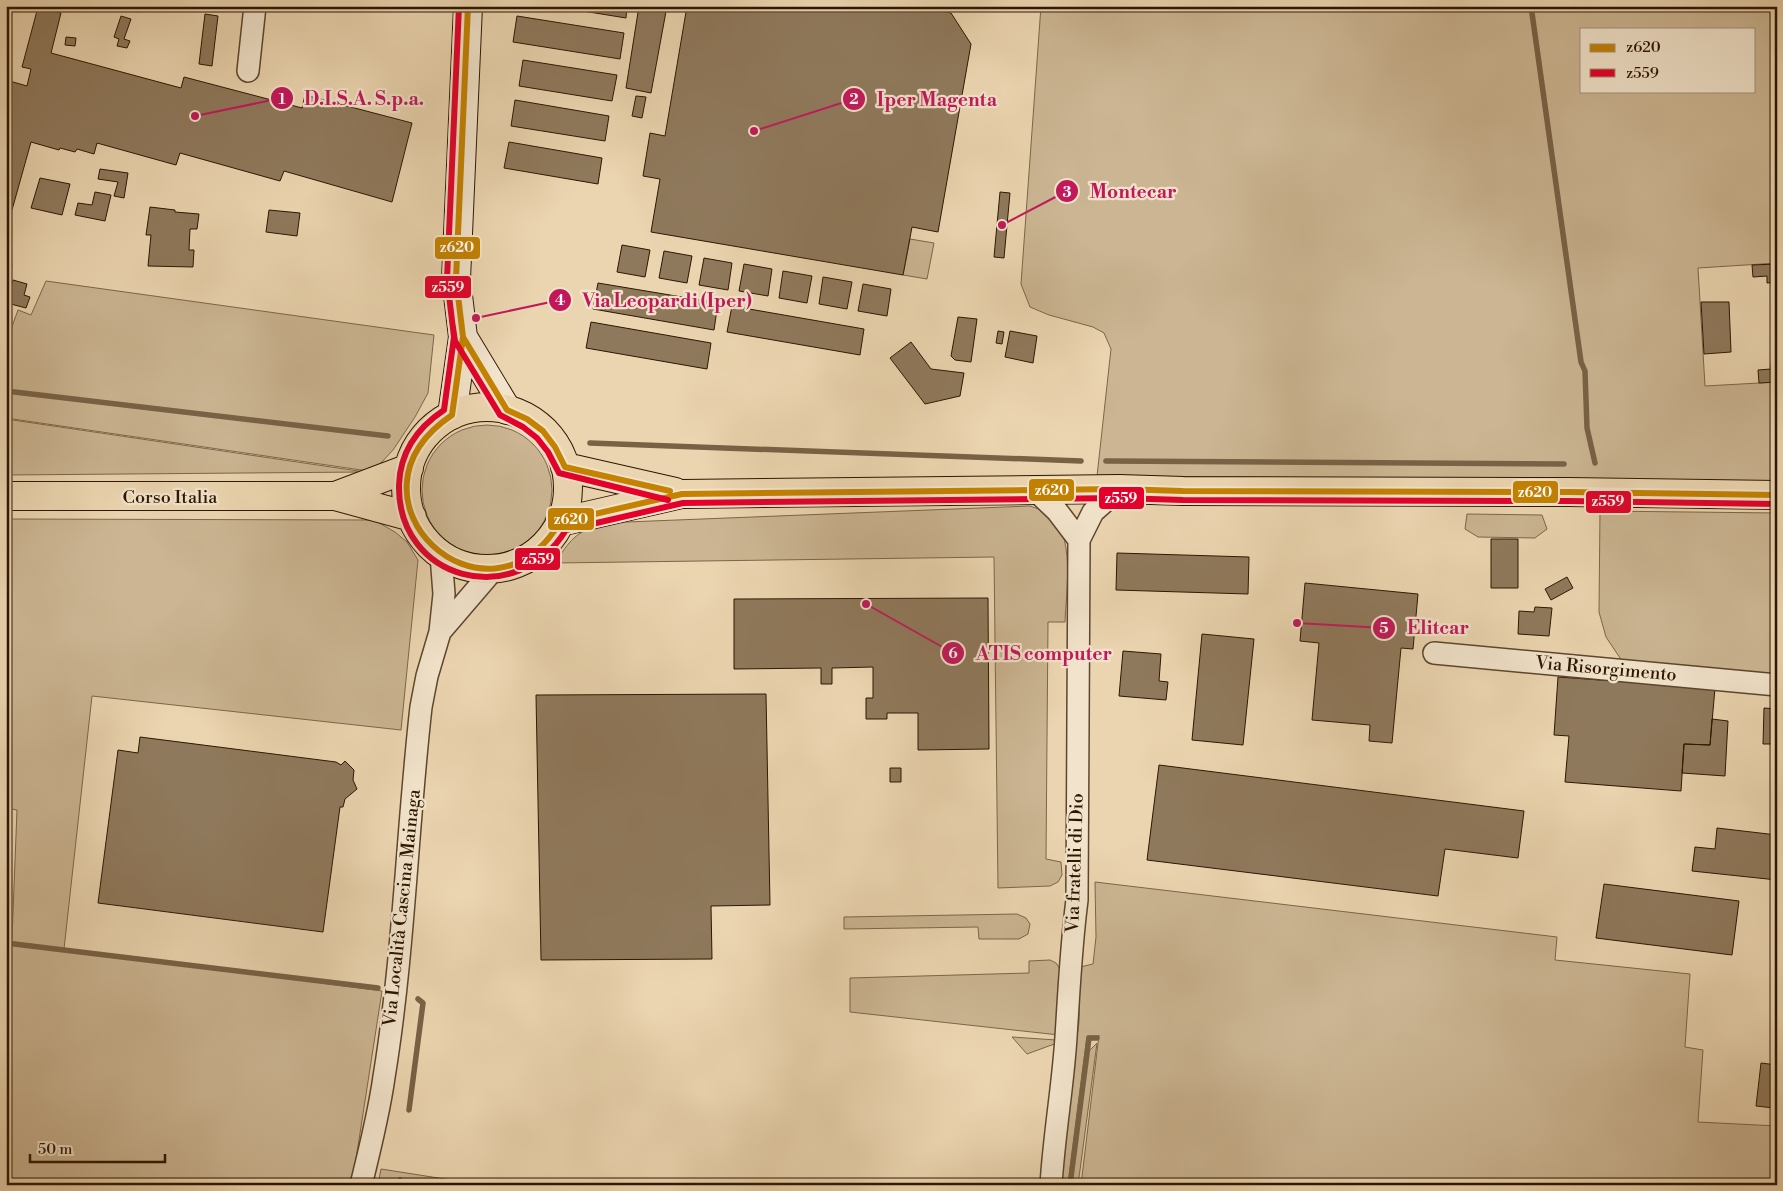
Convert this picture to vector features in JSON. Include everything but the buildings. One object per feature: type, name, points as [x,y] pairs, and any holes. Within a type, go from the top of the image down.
[{"type":"main road","points":[[479,408],[507,410],[527,418],[553,442],[565,467],[567,495],[565,509],[560,522],[544,545],[533,554],[508,566],[494,569],[466,566],[441,555],[421,535],[412,517],[406,496],[409,468],[420,442],[435,427],[452,415],[479,408]]},
{"type":"main road","points":[[565,467],[682,494]]},
{"type":"main road","name":"Corso Italia","points":[[335,496],[409,468]]},
{"type":"main road","points":[[560,522],[682,494],[1119,489],[1777,495]]},
{"type":"main road","name":"Corso Italia","points":[[6,496],[335,496],[412,517]]},
{"type":"street","points":[[248,71],[254,6]]},
{"type":"street","points":[[452,415],[463,336],[456,279],[468,6]]},
{"type":"street","points":[[463,336],[507,410]]},
{"type":"street","name":"Via fratelli di Dio","points":[[1051,1185],[1053,1148],[1066,1039],[1071,946],[1077,900],[1079,540],[1093,512],[1119,489]]},
{"type":"street","points":[[1035,490],[1057,511],[1079,540]]},
{"type":"street","name":"Via Località Cascina Mainaga","points":[[361,1185],[376,1126],[385,1076],[398,965],[421,707],[430,661],[440,632],[444,594],[441,555]]},
{"type":"street","name":"Via Località Cascina Mainaga","points":[[440,632],[494,569]]},
{"type":"street","name":"Via Risorgimento","points":[[1434,653],[1777,685]]},
{"type":"shaded area","points":[[1041,6],[1777,6],[1777,263],[1698,268],[1705,386],[1777,382],[1777,481],[1097,476],[1111,349],[1104,333],[1093,327],[1049,315],[1030,307],[1021,284]]},
{"type":"shaded area","points":[[910,239],[934,243],[927,279],[903,275]]},
{"type":"shaded area","points":[[46,281],[434,335],[428,393],[393,450],[381,463],[368,471],[6,418],[6,343],[18,310],[31,315]]},
{"type":"shaded area","points":[[6,419],[365,472],[6,475]]},
{"type":"shaded area","points":[[487,425],[512,430],[533,444],[547,465],[552,490],[547,515],[533,536],[512,550],[487,555],[462,550],[441,536],[427,515],[422,490],[427,465],[441,444],[462,430]]},
{"type":"shaded area","points":[[1030,506],[1048,513],[1057,522],[1063,534],[1067,563],[1065,622],[1048,622],[1046,859],[1061,862],[1062,875],[1058,882],[1050,886],[998,888],[994,557],[555,563],[574,538],[585,530],[601,523]]},
{"type":"shaded area","points":[[1600,511],[1777,513],[1777,677],[1624,664],[1606,637],[1599,612]]},
{"type":"shaded area","points":[[1467,514],[1542,515],[1547,529],[1535,538],[1478,537],[1465,529]]},
{"type":"shaded area","points":[[6,519],[374,520],[395,532],[407,542],[418,560],[401,730],[92,696],[64,949],[382,991],[352,1185],[6,1185],[6,938],[12,938],[17,810],[6,808]]},
{"type":"shaded area","points":[[1095,882],[1557,937],[1555,960],[1690,974],[1685,1047],[1703,1050],[1698,1122],[1777,1126],[1777,1185],[1081,1185],[1099,1035],[1087,1036],[1068,1185],[1058,1185],[1079,1022],[1080,967],[1093,964],[1096,937]]},
{"type":"shaded area","points":[[1017,914],[1026,918],[1030,924],[1028,934],[1019,939],[979,939],[978,927],[844,929],[844,917]]},
{"type":"shaded area","points":[[1050,960],[1056,963],[1060,969],[1059,1035],[850,1012],[850,978],[1029,973],[1029,961]]},
{"type":"shaded area","points":[[1012,1037],[1056,1040],[1057,1043],[1027,1054]]},
{"type":"shaded area","points":[[1097,1043],[1078,1185],[1071,1185],[1089,1051]]},
{"type":"shaded area","points":[[381,1169],[483,1185],[378,1185]]},
{"type":"waterway","points":[[1531,6],[1581,362],[1585,371],[1587,428],[1595,463]]},
{"type":"waterway","points":[[6,391],[388,436]]},
{"type":"waterway","points":[[590,443],[1081,461]]},
{"type":"waterway","points":[[1106,461],[1564,464]]},
{"type":"waterway","points":[[6,943],[378,988]]},
{"type":"waterway","points":[[409,1110],[423,1003],[418,999]]},
{"type":"waterway","points":[[1070,1185],[1089,1038],[1097,1038]]},
{"type":"waterway","points":[[399,1185],[400,1180]]},
{"type":"transit line","name":"z559","points":[[459,6],[447,279],[454,337],[444,410],[434,417],[412,442],[403,462],[399,485],[404,518],[417,544],[438,563],[463,574],[490,577],[518,571],[544,556],[566,530],[683,503],[1119,498],[1777,504]]},
{"type":"transit line","name":"z620","points":[[468,6],[456,279],[463,337],[452,415],[418,448],[407,484],[413,517],[432,545],[461,564],[495,568],[529,556],[560,522],[682,494],[1119,489],[1777,495]]},
{"type":"transit line","name":"z620","points":[[461,320],[463,337],[507,410],[527,419],[543,431],[555,447],[565,467],[670,491]]},
{"type":"transit line","name":"z559","points":[[452,321],[455,341],[500,415],[523,427],[537,438],[548,452],[559,473],[668,500]]},
{"type":"place","name":"D.I.S.A. S.p.a.","points":[[195,116]]},
{"type":"place","name":"Iper Magenta","points":[[754,131]]},
{"type":"place","name":"Montecar","points":[[1002,225]]},
{"type":"place","name":"Via Leopardi (Iper)","points":[[476,318]]},
{"type":"place","name":"ATIS computer","points":[[866,604]]},
{"type":"place","name":"Elitcar","points":[[1297,623]]}]
